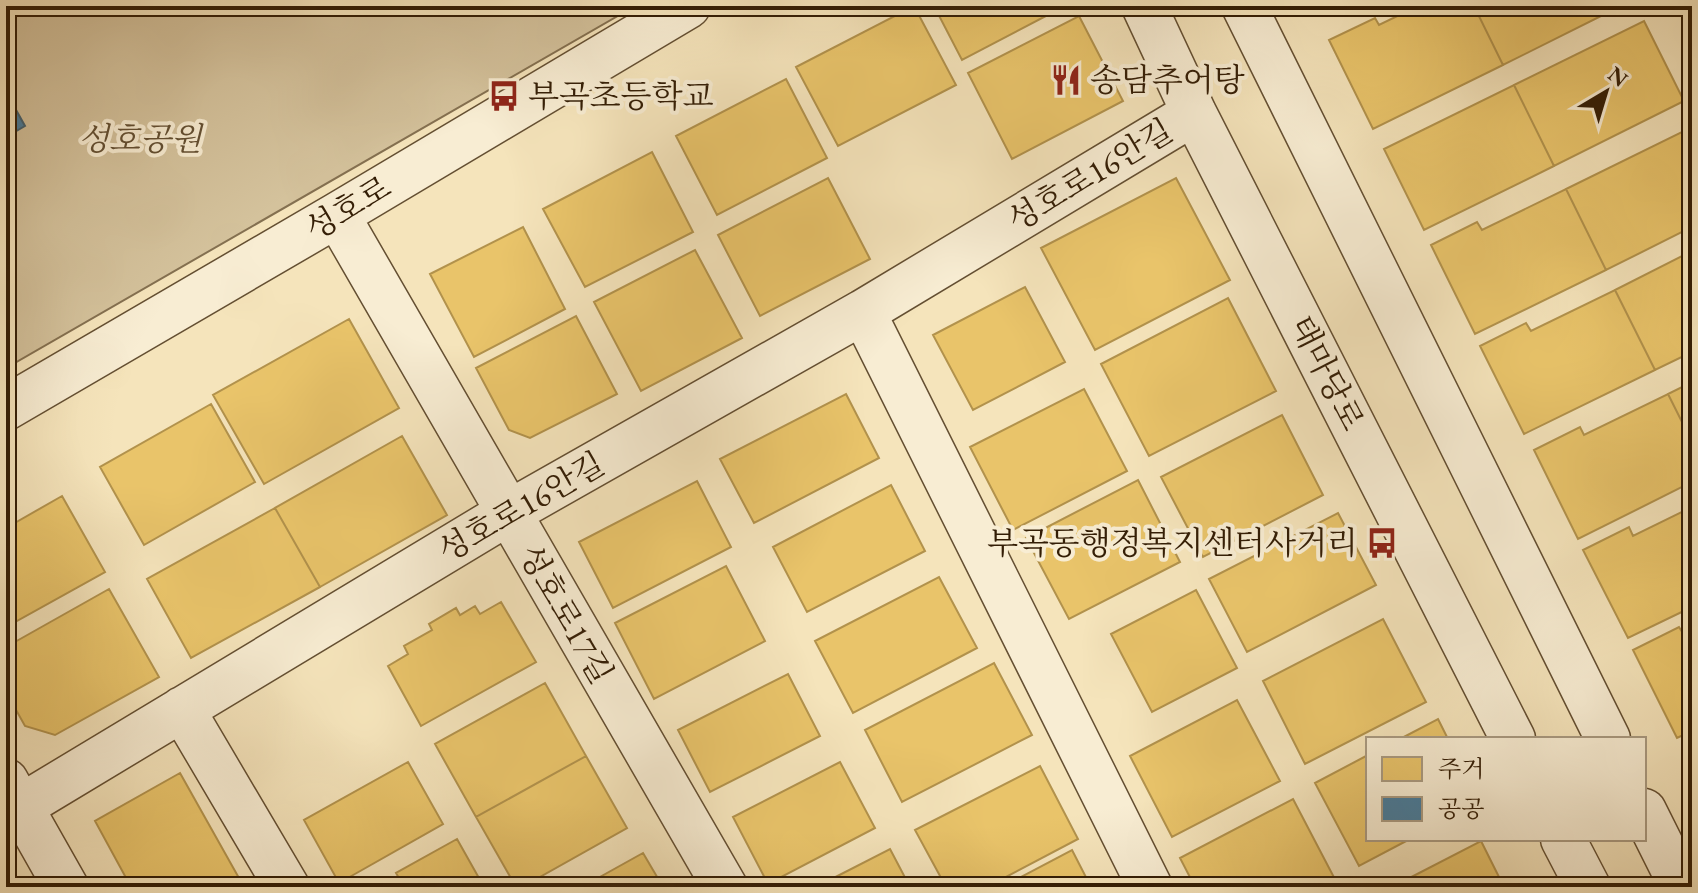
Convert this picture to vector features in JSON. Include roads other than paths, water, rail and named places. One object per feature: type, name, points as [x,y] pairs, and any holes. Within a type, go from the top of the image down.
[{"type":"street","name":"성호로","points":[[6,408],[688,6]]},
{"type":"street","name":"태마당로","points":[[1144,6],[1194,113],[1512,737]]},
{"type":"street","points":[[1244,6],[1607,737]]},
{"type":"street","name":"성호로16안길","points":[[13,794],[182,709],[508,513],[863,312],[1194,113]]},
{"type":"street","name":"성호로17길","points":[[337,215],[725,887]]},
{"type":"street","points":[[863,312],[1150,887]]},
{"type":"street","points":[[182,709],[287,887]]},
{"type":"street","points":[[13,794],[66,887]]},
{"type":"street","points":[[1646,815],[1682,887]]},
{"type":"street","points":[[1564,841],[1588,887]]},
{"type":"place","name":"송담추어탕","points":[[1066,80]]},
{"type":"place","name":"부곡초등학교","points":[[504,96]]},
{"type":"place","name":"부곡동행정복지센터사거리","points":[[1382,543]]},
{"type":"park label","name":"성호공원","points":[[140,139]]}]
